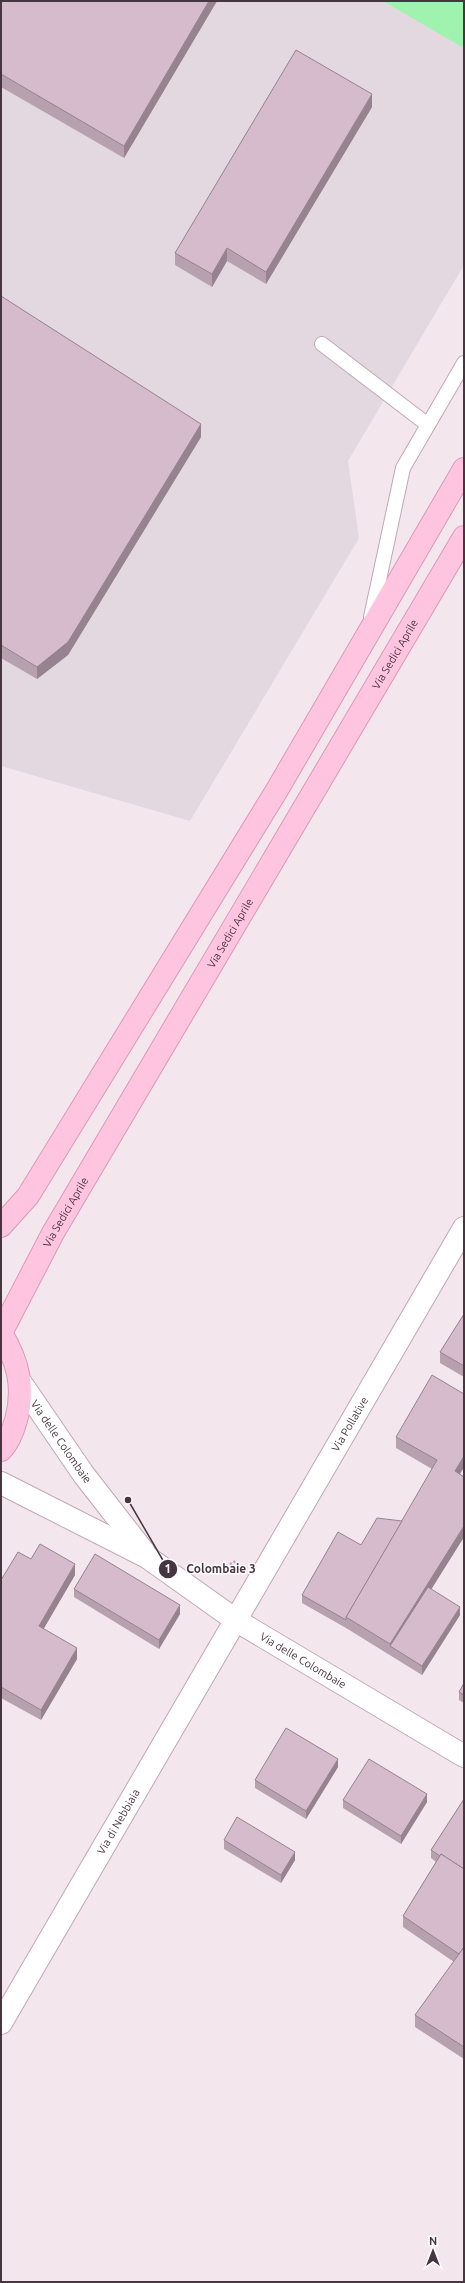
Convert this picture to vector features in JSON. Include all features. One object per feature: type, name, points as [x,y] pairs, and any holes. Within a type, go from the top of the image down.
[{"type":"main road","points":[[1,1226],[28,1196],[277,790],[464,469]]},
{"type":"main road","name":"Via Sedici Aprile","points":[[1,1450],[13,1431],[20,1405],[21,1383],[14,1355],[1,1333],[57,1226],[464,537]]},
{"type":"street","name":"Via Pollative","points":[[237,1621],[393,1347],[464,1228]]},
{"type":"street","name":"Via delle Colombaie","points":[[21,1383],[84,1475],[147,1557]]},
{"type":"street","name":"Via delle Colombaie","points":[[1,1483],[147,1557],[237,1621],[464,1756]]},
{"type":"street","name":"Via di Nebbiaia","points":[[1,2023],[237,1621]]},
{"type":"lane","points":[[322,344],[428,425]]},
{"type":"lane","points":[[368,634],[403,468],[464,363]]},
{"type":"path","points":[[209,1569],[216,1572],[236,1561],[240,1555]]},
{"type":"shaded area","points":[[1,1],[464,1],[464,265],[348,461],[359,538],[190,821],[1,766]]},
{"type":"shaded area","points":[[383,1],[464,1],[464,43],[462,47]]},
{"type":"building","points":[[1,1],[209,1],[124,146],[1,74]]},
{"type":"building","points":[[296,50],[372,94],[266,272],[227,248],[212,274],[175,253]]},
{"type":"building","points":[[1,296],[201,424],[68,642],[37,667],[1,645]]},
{"type":"building","points":[[464,1314],[464,1366],[440,1352]]},
{"type":"building","points":[[432,1375],[464,1394],[464,1456],[455,1471],[464,1477],[464,1526],[390,1644],[346,1617],[437,1460],[396,1437]]},
{"type":"building","points":[[377,1518],[402,1521],[346,1617],[346,1620],[302,1595],[338,1532],[361,1545]]},
{"type":"building","points":[[40,1544],[75,1564],[39,1626],[77,1648],[41,1710],[1,1687],[1,1580],[18,1552],[31,1559]]},
{"type":"building","points":[[95,1554],[180,1605],[159,1640],[74,1589]]},
{"type":"building","points":[[428,1587],[460,1607],[422,1666],[390,1646]]},
{"type":"building","points":[[464,1683],[464,1695],[459,1692]]},
{"type":"building","points":[[286,1728],[338,1759],[306,1811],[255,1780]]},
{"type":"building","points":[[369,1759],[427,1794],[401,1836],[343,1800]]},
{"type":"building","points":[[464,1799],[464,1869],[441,1854],[440,1856],[431,1850]]},
{"type":"building","points":[[237,1817],[295,1852],[281,1875],[224,1840]]},
{"type":"building","points":[[441,1854],[464,1869],[464,1947],[459,1954],[403,1916]]},
{"type":"building","points":[[464,1947],[464,2047],[415,2015]]},
{"type":"place","name":"Colombaie 3","points":[[128,1500]]}]
